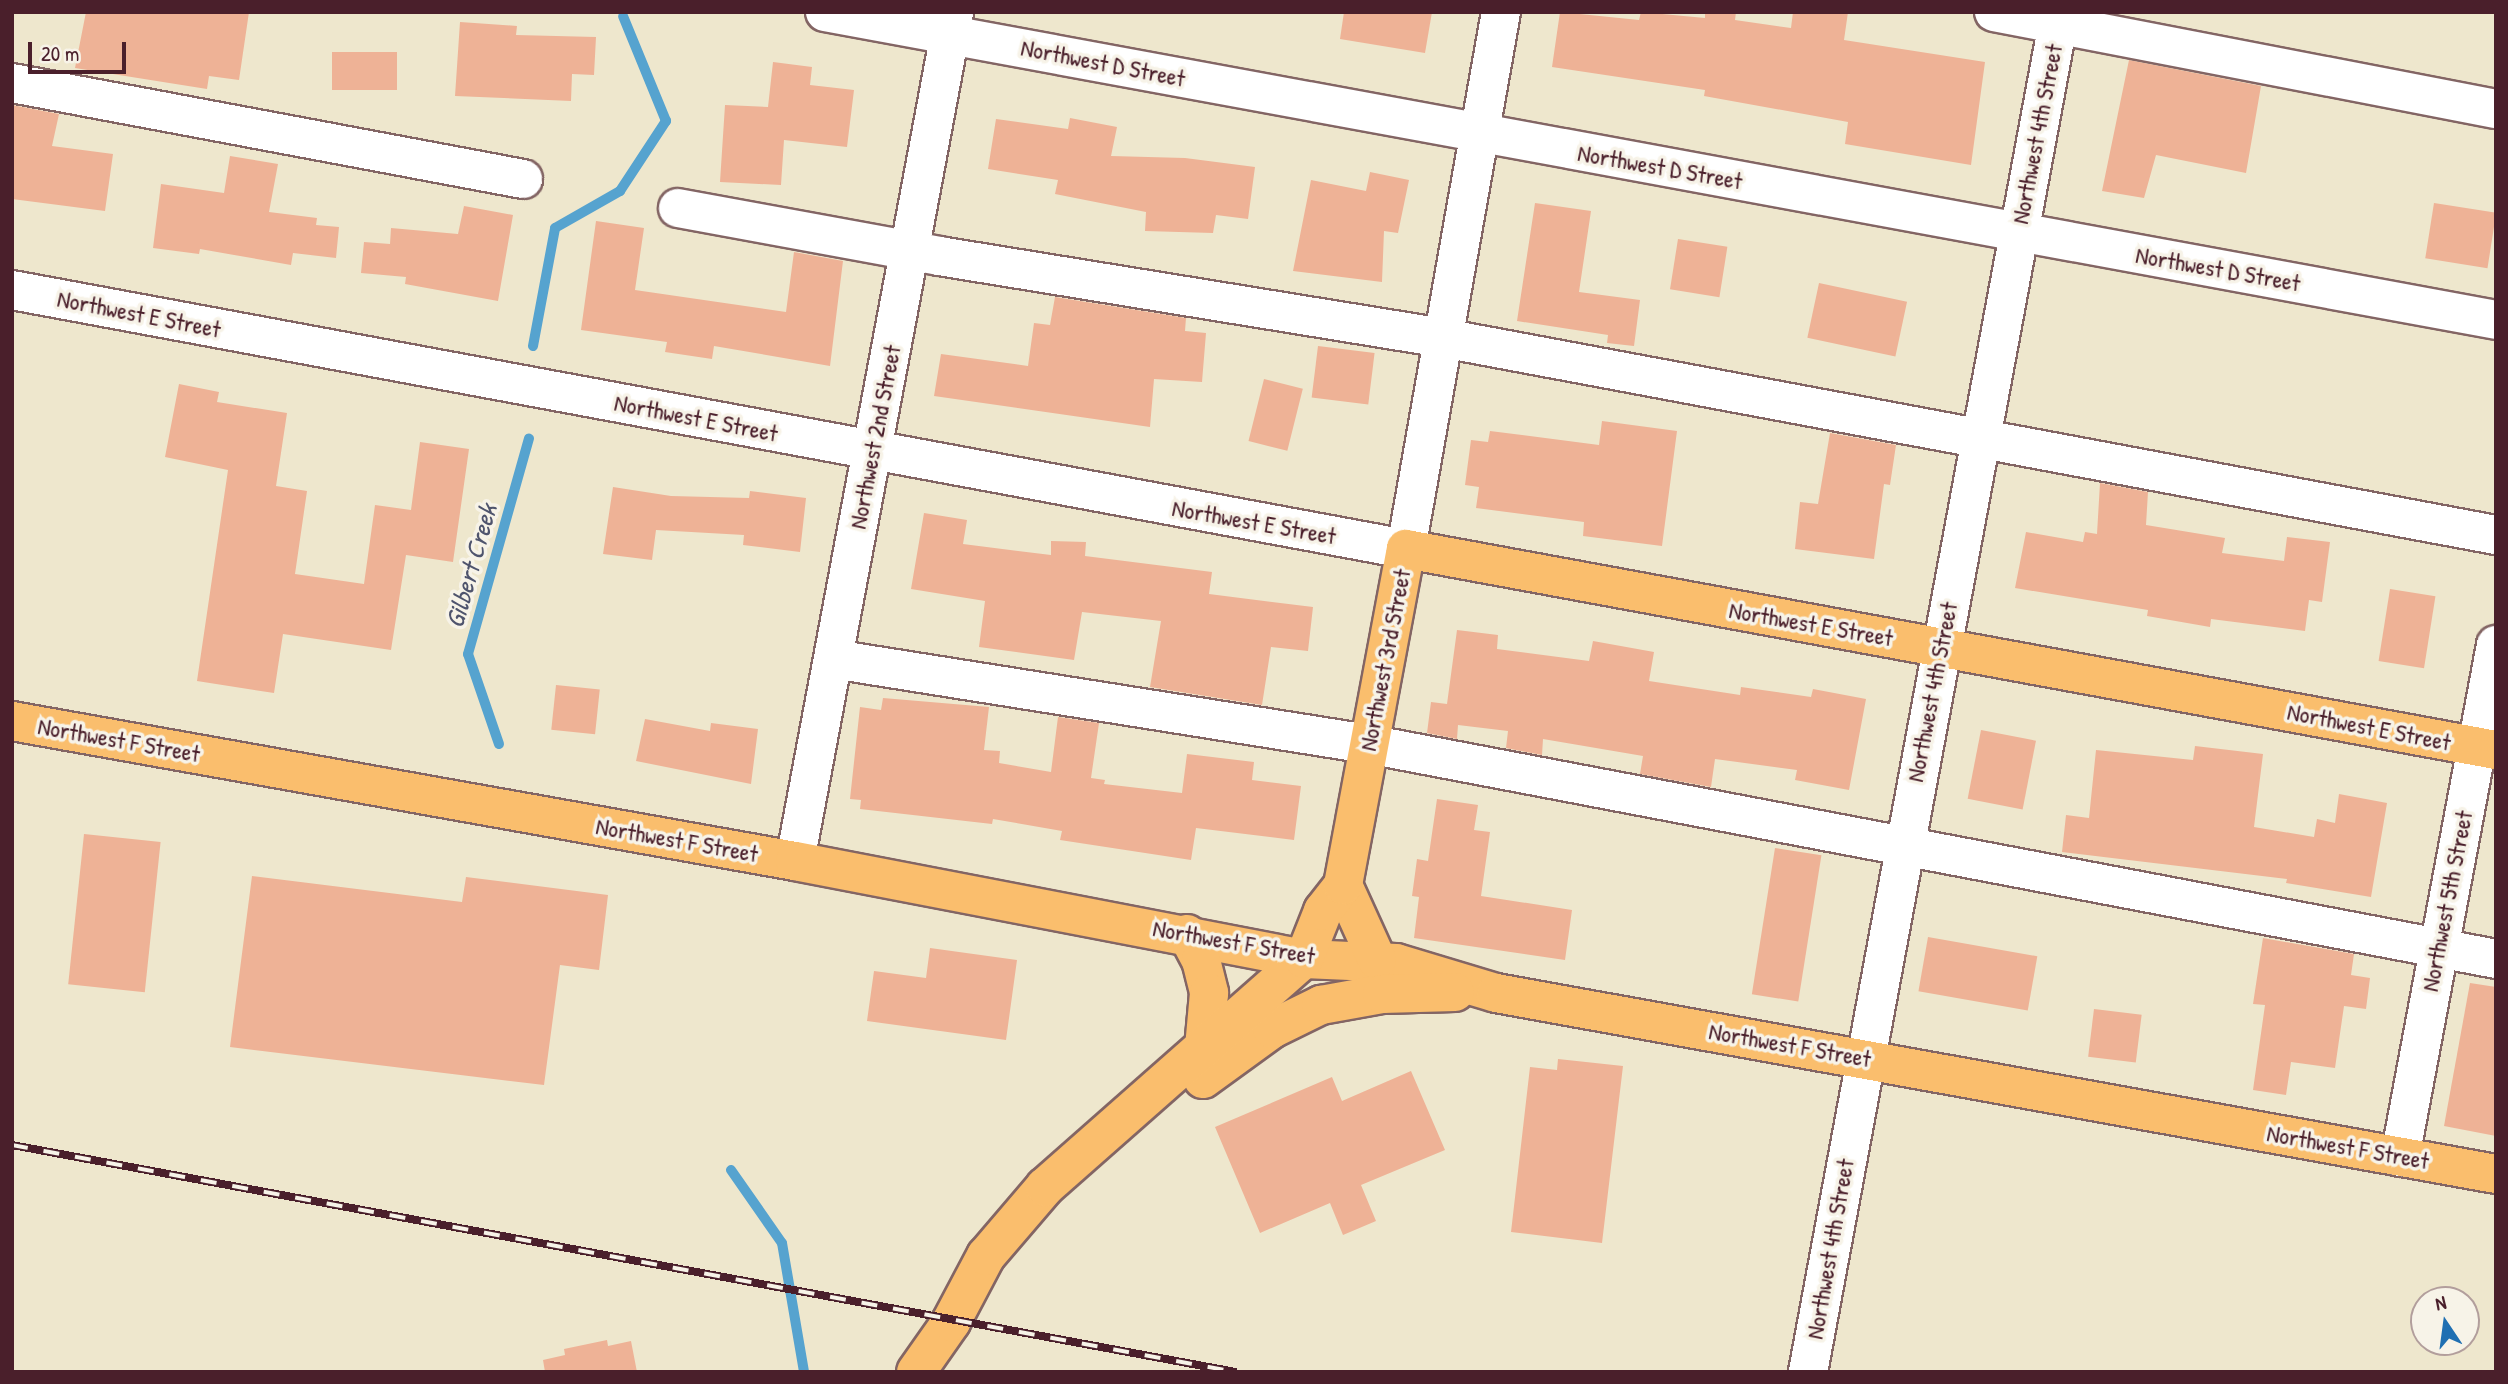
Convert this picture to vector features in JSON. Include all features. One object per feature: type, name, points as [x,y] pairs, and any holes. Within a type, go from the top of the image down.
[{"type":"main road","name":"Northwest E Street","points":[[1406,549],[2486,749]]},
{"type":"main road","name":"Northwest 3rd Street","points":[[916,1372],[951,1322],[986,1256],[1045,1187],[1304,958],[1323,911],[1343,885],[1406,549]]},
{"type":"main road","name":"Northwest F Street","points":[[12,721],[795,861],[1304,958],[1377,960],[1496,993],[2496,1174]]},
{"type":"main road","points":[[1343,885],[1377,960]]},
{"type":"main road","points":[[1187,934],[1201,960],[1209,993],[1204,1048]]},
{"type":"main road","name":"Northwest 3rd Street","points":[[1045,1187],[1296,1015],[1321,1005],[1382,994],[1496,993]]},
{"type":"street","name":"Northwest D Street","points":[[825,12],[952,24],[1477,134],[2496,320]]},
{"type":"street","name":"Northwest 3rd Street","points":[[1406,549],[1477,134],[1501,12]]},
{"type":"street","points":[[1994,12],[2059,18],[2496,109]]},
{"type":"street","name":"Northwest 4th Street","points":[[1808,1372],[1903,846],[2059,18]]},
{"type":"street","name":"Northwest 2nd Street","points":[[795,861],[952,24]]},
{"type":"street","points":[[12,83],[523,179]]},
{"type":"street","points":[[678,208],[909,251],[1443,338],[1979,441],[2496,535]]},
{"type":"street","name":"Northwest E Street","points":[[12,290],[1406,549]]},
{"type":"street","name":"Northwest 5th Street","points":[[2400,1157],[2437,948],[2486,749],[2496,645]]},
{"type":"street","points":[[833,659],[1368,744],[2496,959]]},
{"type":"building","points":[[86,12],[249,12],[239,80],[209,76],[207,89],[75,68]]},
{"type":"building","points":[[1344,12],[1432,12],[1425,53],[1340,39]]},
{"type":"building","points":[[1560,12],[1639,20],[1641,12],[1705,18],[1705,12],[1736,12],[1735,20],[1791,28],[1793,12],[1848,12],[1844,40],[1985,62],[1971,165],[1845,144],[1848,122],[1704,96],[1705,90],[1552,67]]},
{"type":"building","points":[[460,22],[517,26],[516,35],[596,37],[594,75],[572,74],[571,101],[455,96]]},
{"type":"building","points":[[332,52],[397,52],[397,90],[332,90]]},
{"type":"building","points":[[2129,60],[2261,86],[2246,173],[2156,155],[2144,198],[2102,191]]},
{"type":"building","points":[[773,62],[812,67],[810,85],[854,90],[847,147],[784,140],[781,185],[720,182],[725,105],[768,107]]},
{"type":"building","points":[[12,105],[59,114],[52,146],[113,154],[105,211],[12,199]]},
{"type":"building","points":[[1070,118],[1117,127],[1111,156],[1185,158],[1255,167],[1248,219],[1216,215],[1213,233],[1145,231],[1146,212],[1055,194],[1058,180],[988,169],[996,119],[1068,129]]},
{"type":"building","points":[[230,156],[278,164],[269,212],[317,218],[316,225],[339,227],[336,258],[293,253],[291,265],[200,249],[199,254],[153,248],[161,184],[224,193]]},
{"type":"building","points":[[1370,172],[1409,180],[1398,233],[1384,231],[1382,282],[1293,271],[1311,180],[1366,191]]},
{"type":"building","points":[[1535,203],[1591,211],[1579,292],[1640,300],[1634,346],[1607,343],[1608,335],[1517,321]]},
{"type":"building","points":[[2434,203],[2496,213],[2487,268],[2425,258]]},
{"type":"building","points":[[464,206],[513,215],[498,301],[405,284],[406,277],[361,273],[364,242],[390,244],[391,228],[458,234]]},
{"type":"building","points":[[596,221],[644,228],[635,290],[786,312],[794,252],[843,261],[830,366],[714,346],[712,359],[665,352],[667,342],[581,330]]},
{"type":"building","points":[[1678,239],[1727,247],[1719,297],[1670,289]]},
{"type":"building","points":[[1819,283],[1907,302],[1895,356],[1807,338]]},
{"type":"building","points":[[1055,297],[1186,318],[1185,331],[1206,333],[1202,382],[1154,379],[1150,427],[934,396],[941,354],[1028,366],[1034,323],[1050,325]]},
{"type":"building","points":[[1318,346],[1375,353],[1368,405],[1312,398]]},
{"type":"building","points":[[1264,379],[1303,389],[1287,451],[1249,441]]},
{"type":"building","points":[[179,384],[219,392],[217,402],[287,413],[276,486],[307,491],[295,574],[364,584],[375,505],[411,510],[420,442],[469,449],[453,562],[406,555],[391,650],[283,634],[274,693],[197,681],[228,470],[165,457]]},
{"type":"building","points":[[1602,421],[1677,431],[1662,546],[1583,536],[1584,522],[1476,508],[1479,487],[1465,485],[1471,440],[1488,442],[1490,431],[1599,445]]},
{"type":"building","points":[[1830,433],[1896,445],[1890,485],[1884,484],[1874,559],[1795,549],[1800,502],[1818,504]]},
{"type":"building","points":[[2100,483],[2148,492],[2146,525],[2225,538],[2222,553],[2284,561],[2287,537],[2330,542],[2322,602],[2309,600],[2305,631],[2211,619],[2210,627],[2147,616],[2148,610],[2015,588],[2026,532],[2083,542],[2085,532],[2097,534]]},
{"type":"building","points":[[613,487],[671,496],[749,498],[750,491],[806,498],[800,552],[743,545],[744,535],[656,530],[652,560],[603,554]]},
{"type":"building","points":[[924,513],[967,520],[963,544],[1051,555],[1051,541],[1086,542],[1085,556],[1212,572],[1209,594],[1313,607],[1308,651],[1271,647],[1262,705],[1150,687],[1161,621],[1082,612],[1074,660],[979,647],[985,601],[911,589]]},
{"type":"building","points":[[2390,589],[2435,596],[2424,668],[2379,661]]},
{"type":"building","points":[[1457,630],[1498,635],[1497,649],[1589,661],[1593,641],[1654,652],[1649,681],[1740,695],[1741,687],[1811,697],[1813,689],[1866,699],[1849,790],[1795,780],[1797,770],[1715,759],[1711,787],[1640,774],[1643,756],[1543,739],[1542,755],[1506,748],[1508,731],[1458,725],[1457,739],[1427,733],[1431,702],[1447,704]]},
{"type":"building","points":[[556,685],[600,690],[595,734],[551,730]]},
{"type":"building","points":[[883,698],[989,707],[984,750],[1000,751],[999,763],[1051,772],[1058,717],[1099,723],[1091,778],[1105,780],[1104,784],[1182,793],[1187,754],[1254,762],[1252,780],[1301,786],[1294,840],[1196,828],[1191,860],[1060,840],[1062,831],[993,819],[992,824],[860,809],[861,800],[850,799],[860,707],[881,710]]},
{"type":"building","points":[[645,719],[710,731],[711,723],[758,729],[751,784],[636,761]]},
{"type":"building","points":[[1981,730],[2036,741],[2023,809],[1968,799]]},
{"type":"building","points":[[2195,746],[2263,754],[2254,827],[2314,837],[2317,819],[2335,823],[2339,794],[2387,803],[2371,897],[2286,883],[2287,879],[2062,852],[2066,815],[2089,818],[2096,750],[2193,760]]},
{"type":"building","points":[[1437,799],[1478,805],[1474,830],[1490,832],[1481,896],[1572,910],[1565,960],[1414,938],[1419,897],[1412,896],[1417,859],[1428,861]]},
{"type":"building","points":[[84,834],[161,842],[145,992],[68,984]]},
{"type":"building","points":[[1775,848],[1821,855],[1798,1002],[1752,994]]},
{"type":"building","points":[[252,876],[462,902],[466,877],[608,895],[599,970],[560,965],[544,1085],[230,1047]]},
{"type":"building","points":[[1928,937],[2037,956],[2028,1010],[1918,991]]},
{"type":"building","points":[[2263,938],[2354,954],[2351,975],[2370,978],[2366,1009],[2344,1006],[2335,1068],[2291,1062],[2286,1095],[2253,1090],[2265,1005],[2253,1004]]},
{"type":"building","points":[[930,948],[1017,960],[1006,1040],[867,1021],[874,971],[926,978]]},
{"type":"building","points":[[2470,983],[2496,987],[2496,1136],[2444,1126]]},
{"type":"building","points":[[2094,1009],[2142,1015],[2136,1062],[2088,1057]]},
{"type":"building","points":[[1558,1059],[1623,1066],[1602,1243],[1511,1232],[1530,1067],[1557,1070]]},
{"type":"building","points":[[1411,1071],[1445,1150],[1361,1185],[1376,1221],[1343,1235],[1330,1203],[1260,1233],[1215,1127],[1332,1077],[1342,1101]]},
{"type":"building","points":[[607,1340],[608,1346],[631,1341],[637,1372],[545,1372],[543,1360],[565,1355],[564,1349]]},
{"type":"waterway","name":"Gilbert Creek","points":[[533,346],[555,228],[620,191],[666,121],[623,16]]},
{"type":"waterway","name":"Gilbert Creek","points":[[499,744],[468,654],[529,438]]},
{"type":"waterway","name":"Gilbert Creek","points":[[731,1170],[782,1243],[804,1372]]},
{"type":"railway","points":[[12,1145],[1236,1372]]}]
